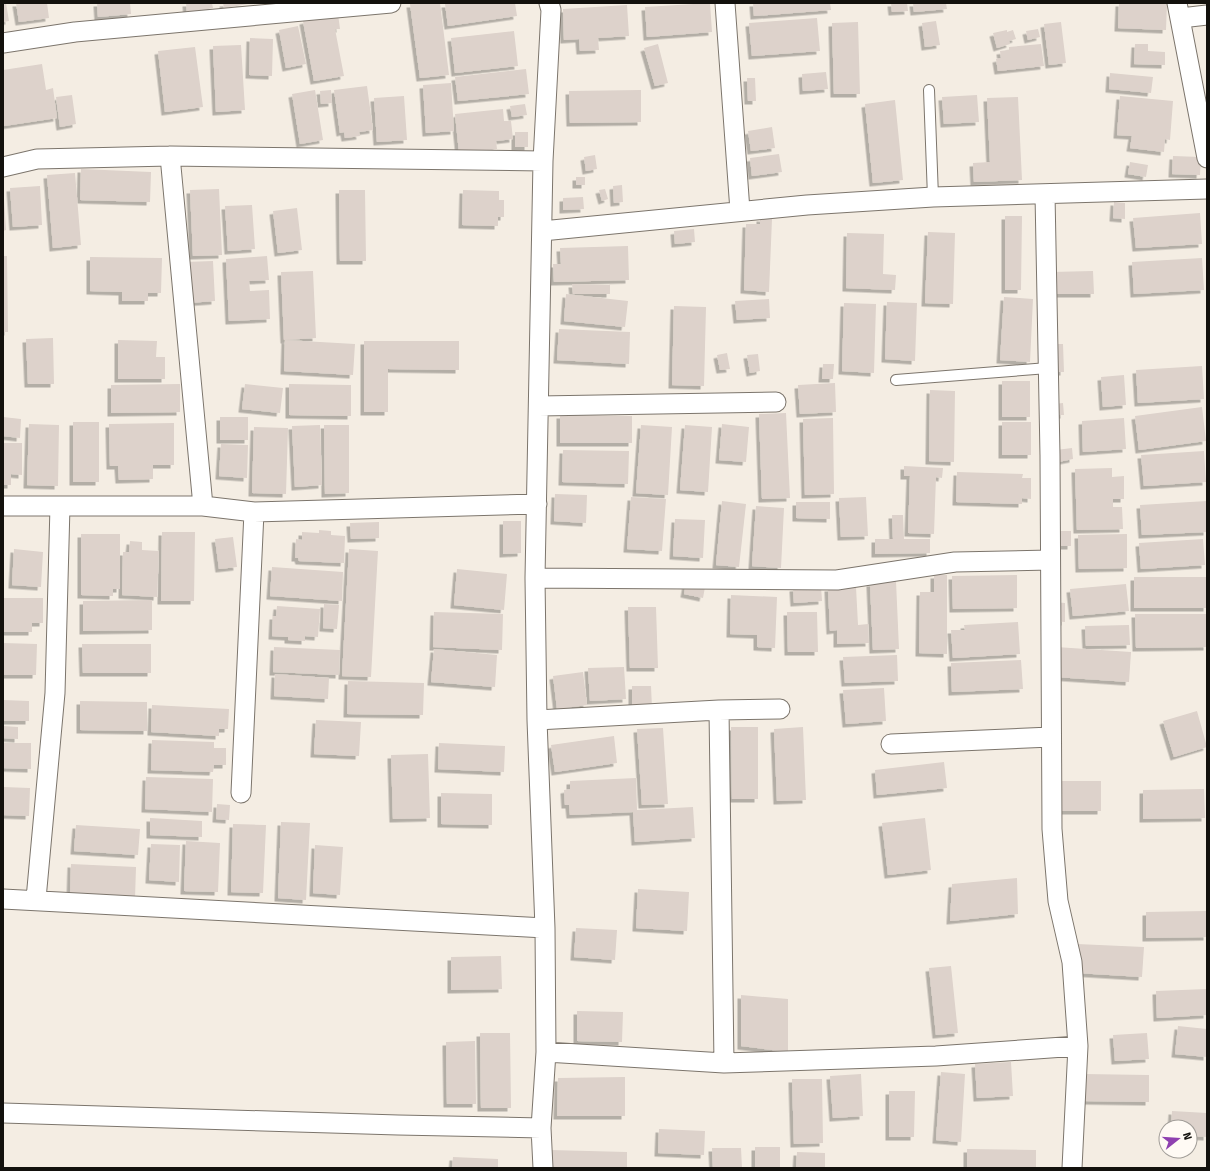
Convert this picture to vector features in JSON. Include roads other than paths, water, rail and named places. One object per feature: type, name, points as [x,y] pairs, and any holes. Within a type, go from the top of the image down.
[{"type":"street","points":[[3,43],[75,32],[391,3]]},
{"type":"street","points":[[543,1168],[540,1128],[546,1052],[545,928],[537,720],[535,578],[543,161],[551,10],[549,3]]},
{"type":"street","points":[[725,3],[740,211]]},
{"type":"street","points":[[1207,15],[1179,11],[1207,158]]},
{"type":"street","points":[[3,167],[37,159],[170,156],[543,161]]},
{"type":"street","points":[[170,156],[203,506]]},
{"type":"street","points":[[542,231],[740,211],[933,197],[1207,189]]},
{"type":"street","points":[[1045,194],[1052,829],[1058,900],[1072,962],[1078,1046],[1072,1168]]},
{"type":"street","points":[[538,406],[776,402]]},
{"type":"street","points":[[3,506],[203,506],[254,512],[537,504]]},
{"type":"street","points":[[36,899],[55,693],[60,506]]},
{"type":"street","points":[[242,793],[254,512]]},
{"type":"street","points":[[535,578],[837,580],[955,562],[1050,560]]},
{"type":"street","points":[[537,720],[719,710],[780,709]]},
{"type":"street","points":[[719,710],[724,1063]]},
{"type":"street","points":[[891,744],[1051,737]]},
{"type":"street","points":[[3,899],[36,899],[545,928]]},
{"type":"street","points":[[546,1052],[724,1063],[936,1056],[1078,1046]]},
{"type":"street","points":[[3,1113],[540,1128]]},
{"type":"lane","points":[[929,90],[933,197]]},
{"type":"lane","points":[[896,380],[1048,368]]}]
